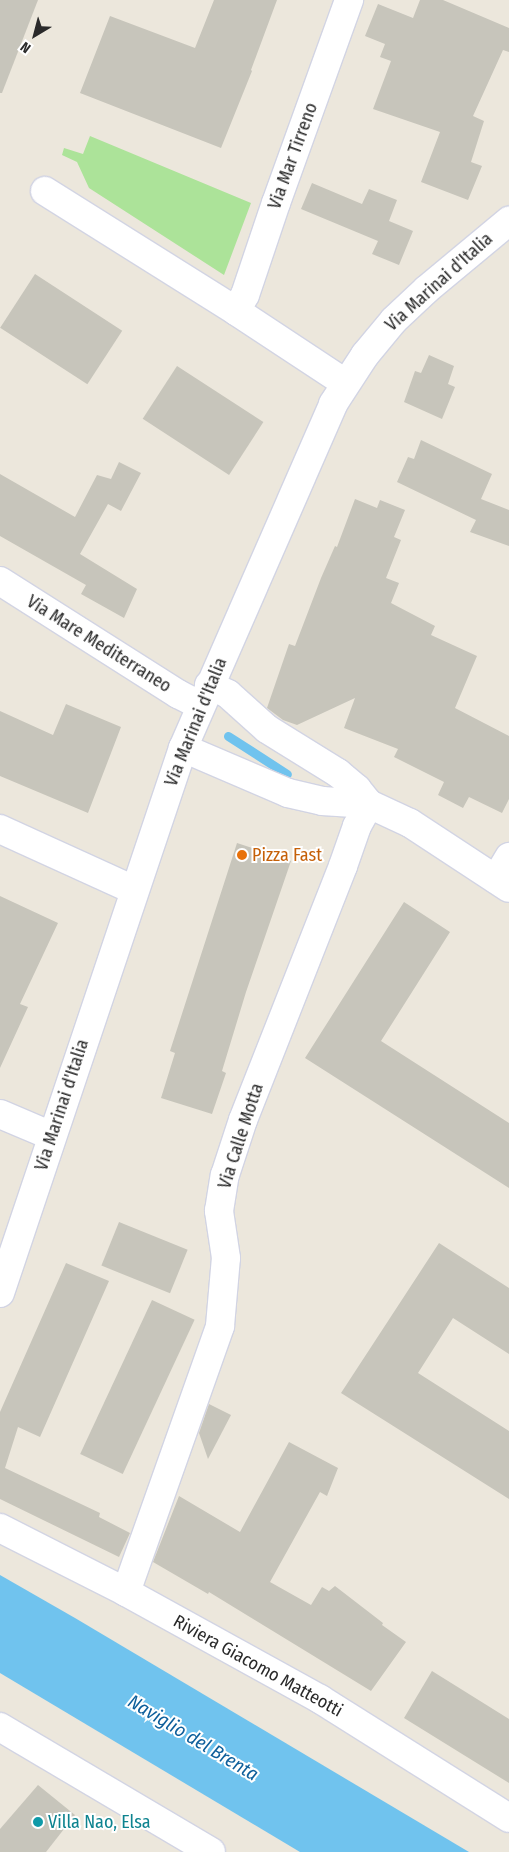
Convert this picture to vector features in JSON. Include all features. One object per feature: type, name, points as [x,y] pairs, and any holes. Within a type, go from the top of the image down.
[{"type":"street","name":"Via Mar Tirreno","points":[[236,310],[245,295],[279,194],[349,0]]},
{"type":"street","points":[[45,191],[236,310],[345,383]]},
{"type":"street","name":"Via Marinai d'Italia","points":[[0,1292],[183,748],[204,695],[319,433],[345,383],[364,355],[394,320],[427,289],[509,221]]},
{"type":"street","name":"Via Mare Mediterraneo","points":[[0,581],[178,694],[228,694],[267,728],[338,773],[357,789],[369,804]]},
{"type":"street","name":"Via Mare Mediterraneo","points":[[183,748],[288,793],[322,802],[369,804],[410,823],[505,875]]},
{"type":"street","name":"Via Calle Motta","points":[[126,1592],[220,1326],[226,1258],[219,1211],[225,1175],[243,1120],[357,826],[369,804]]},
{"type":"street","points":[[0,829],[134,890]]},
{"type":"street","points":[[0,1114],[52,1136]]},
{"type":"street","name":"Riviera Giacomo Matteotti","points":[[0,1528],[126,1592],[320,1699],[509,1818]]},
{"type":"street","points":[[0,1727],[211,1852]]},
{"type":"green space","points":[[90,136],[251,203],[224,275],[89,188],[77,162],[62,155],[64,148],[83,154]]},
{"type":"water","name":"Naviglio del Brenta","points":[[0,1575],[469,1852],[300,1852],[0,1673]]},
{"type":"building","points":[[0,0],[38,0],[2,93],[0,93]]},
{"type":"building","points":[[214,0],[277,0],[252,71],[221,148],[80,93],[110,16],[195,48]]},
{"type":"building","points":[[420,0],[443,0],[509,28],[509,52],[503,50],[473,116],[484,121],[471,162],[482,166],[468,200],[421,182],[440,132],[373,109],[391,61],[380,57],[385,44],[365,36],[378,4],[413,18]]},
{"type":"building","points":[[312,183],[362,204],[369,189],[397,200],[389,221],[413,231],[399,265],[372,254],[378,241],[301,209]]},
{"type":"building","points":[[35,274],[122,331],[87,384],[0,328]]},
{"type":"building","points":[[429,355],[454,366],[448,384],[455,387],[442,419],[404,402],[415,371],[421,373]]},
{"type":"building","points":[[177,366],[263,422],[229,475],[143,419]]},
{"type":"building","points":[[421,440],[492,474],[481,499],[509,510],[509,546],[470,532],[476,520],[397,482],[408,457],[414,459]]},
{"type":"building","points":[[119,462],[141,473],[121,511],[108,504],[80,554],[137,589],[124,618],[81,594],[86,585],[0,536],[0,474],[75,517],[97,475],[111,479]]},
{"type":"building","points":[[355,499],[377,508],[380,500],[405,510],[394,537],[401,540],[386,578],[399,583],[391,603],[435,626],[431,635],[477,656],[455,708],[509,736],[509,799],[502,813],[469,797],[463,808],[438,795],[444,782],[394,757],[398,749],[344,728],[355,698],[297,725],[283,720],[267,708],[289,644],[295,646],[321,578],[335,546],[337,547]]},
{"type":"building","points":[[66,704],[121,727],[88,813],[0,776],[0,711],[53,735]]},
{"type":"building","points":[[237,843],[291,861],[246,992],[222,1071],[226,1073],[212,1114],[161,1098],[175,1053],[170,1051]]},
{"type":"building","points":[[0,896],[58,923],[20,1004],[28,1007],[0,1068]]},
{"type":"building","points":[[404,902],[450,932],[381,1041],[509,1123],[509,1188],[305,1058]]},
{"type":"building","points":[[119,1222],[188,1250],[170,1293],[101,1266]]},
{"type":"building","points":[[439,1243],[509,1288],[509,1354],[453,1318],[418,1373],[509,1431],[509,1499],[341,1393]]},
{"type":"building","points":[[66,1263],[109,1281],[40,1437],[18,1427],[5,1468],[100,1513],[99,1517],[130,1533],[119,1557],[0,1499],[0,1412]]},
{"type":"building","points":[[152,1300],[195,1320],[123,1474],[80,1454]]},
{"type":"building","points":[[209,1404],[231,1415],[208,1459],[199,1433]]},
{"type":"building","points":[[289,1442],[338,1468],[327,1496],[320,1492],[270,1582],[311,1605],[322,1587],[329,1591],[335,1586],[383,1623],[382,1625],[406,1642],[371,1691],[209,1592],[208,1594],[153,1562],[179,1496],[240,1532]]},
{"type":"building","points":[[432,1671],[509,1719],[509,1783],[404,1718]]},
{"type":"building","name":"Villa Nao, Elsa","points":[[38,1785],[75,1815],[46,1852],[0,1852],[0,1829]]},
{"type":"waterway","points":[[228,736],[287,774]]},
{"type":"place","name":"Pizza Fast","points":[[242,855]]},
{"type":"place","name":"Villa Nao, Elsa","points":[[38,1822]]}]
